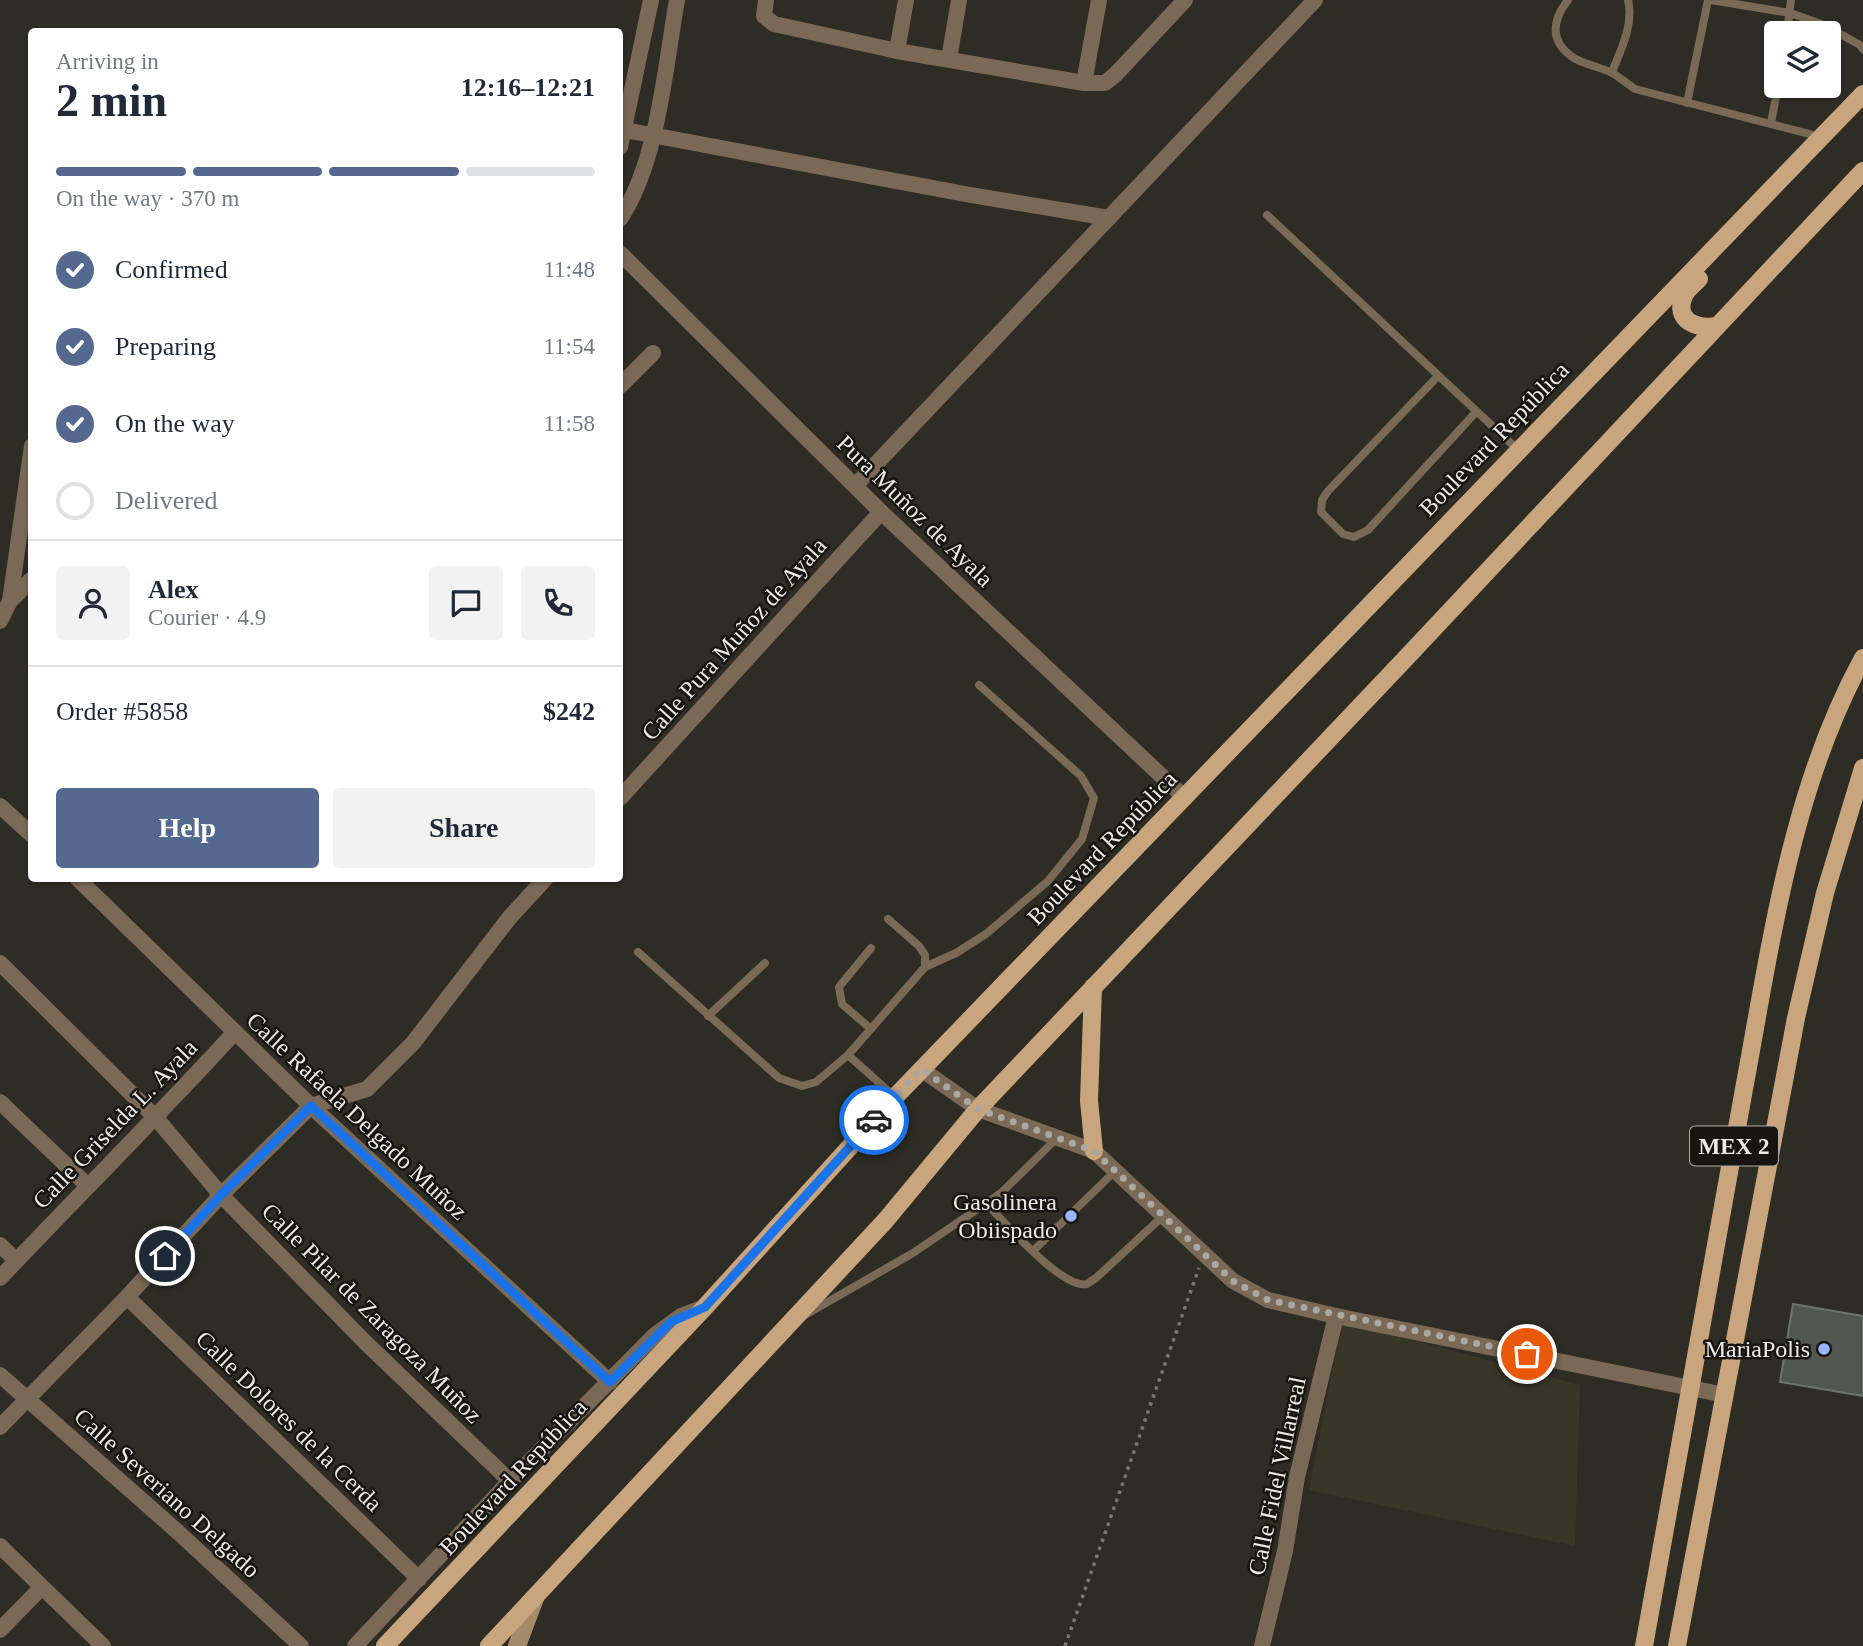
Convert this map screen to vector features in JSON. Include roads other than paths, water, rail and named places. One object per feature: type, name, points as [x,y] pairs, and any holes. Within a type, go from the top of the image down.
[{"type":"main road","name":"Boulevard República","points":[[385,1646],[705,1307],[921,1069],[1863,94]]},
{"type":"main road","points":[[489,1646],[885,1221],[978,1109],[1415,649],[1863,170]]},
{"type":"main road","points":[[1717,326],[1693,326],[1683,317],[1681,306],[1684,294],[1747,229],[1771,190]]},
{"type":"main road","name":"MEX 2","points":[[1644,1646],[1761,998],[1795,832],[1835,713],[1863,658]]},
{"type":"main road","name":"MEX 2","points":[[1677,1646],[1796,1018],[1825,893],[1863,768]]},
{"type":"main road","points":[[1093,987],[1089,1101],[1094,1151]]},
{"type":"street","points":[[623,137],[651,0]]},
{"type":"street","points":[[623,214],[636,191],[653,136],[677,0]]},
{"type":"street","points":[[897,51],[906,0]]},
{"type":"street","points":[[949,59],[959,0]]},
{"type":"street","points":[[1084,83],[1099,0]]},
{"type":"street","points":[[765,8],[774,24],[897,51],[1084,83],[1105,83],[1130,62],[1185,0]]},
{"type":"street","points":[[855,486],[1315,0]]},
{"type":"street","points":[[625,130],[965,194],[1109,218]]},
{"type":"street","name":"Pura Muñoz de Ayala","points":[[623,256],[881,512],[1185,798]]},
{"type":"street","points":[[623,378],[653,353]]},
{"type":"street","points":[[10,601],[28,470]]},
{"type":"street","name":"Calle Pura Muñoz de Ayala","points":[[623,795],[881,512]]},
{"type":"street","points":[[0,621],[10,601],[28,583]]},
{"type":"street","points":[[0,806],[28,831]]},
{"type":"street","name":"Calle Rafaela Delgado Muñoz","points":[[81,882],[311,1106],[610,1382]]},
{"type":"street","points":[[0,1427],[128,1297],[221,1195],[311,1106],[367,1089],[413,1043],[510,917],[542,882]]},
{"type":"street","name":"Calle Pilar de Zaragoza Muñoz","points":[[0,963],[156,1118],[221,1195],[366,1343],[510,1481]]},
{"type":"street","name":"Calle Griselda L. Ayala","points":[[0,1278],[156,1118],[234,1032]]},
{"type":"street","points":[[921,1069],[978,1109],[1094,1151],[1233,1281],[1268,1300],[1725,1395]]},
{"type":"street","points":[[0,1102],[88,1185]]},
{"type":"street","points":[[0,1245],[16,1261]]},
{"type":"street","name":"Calle Dolores de la Cerda","points":[[128,1297],[419,1578]]},
{"type":"street","points":[[355,1646],[510,1481],[671,1322],[705,1307]]},
{"type":"street","name":"Calle Fidel Villarreal","points":[[1262,1646],[1285,1551],[1297,1478],[1336,1316]]},
{"type":"street","name":"Calle Severiano Delgado","points":[[0,1376],[179,1533],[301,1646]]},
{"type":"street","points":[[0,1546],[103,1646]]},
{"type":"street","points":[[0,1630],[41,1588]]},
{"type":"street","points":[[517,1646],[535,1598]]},
{"type":"lane","points":[[1568,0],[1559,11],[1553,27],[1556,40],[1571,57],[1612,72],[1634,89],[1821,137]]},
{"type":"lane","points":[[1612,72],[1624,42],[1631,12],[1628,0]]},
{"type":"lane","points":[[1687,103],[1710,0],[1790,13],[1824,25],[1863,49]]},
{"type":"lane","points":[[1789,21],[1791,0]]},
{"type":"lane","points":[[1772,123],[1776,98]]},
{"type":"lane","points":[[1267,215],[1518,450]]},
{"type":"lane","points":[[1438,376],[1322,500],[1321,512],[1343,534],[1354,537],[1368,530],[1476,412]]},
{"type":"lane","points":[[638,952],[779,1078],[803,1086],[816,1082],[848,1055],[925,967],[956,953],[986,934],[1048,881],[1082,839],[1094,798],[1081,776],[979,685]]},
{"type":"lane","points":[[888,919],[919,946],[925,955],[925,967]]},
{"type":"lane","points":[[871,948],[839,987],[842,1004],[871,1029]]},
{"type":"lane","points":[[708,1016],[765,963]]},
{"type":"lane","points":[[848,1055],[895,1097]]},
{"type":"lane","points":[[790,1323],[913,1253],[1001,1193],[1056,1139]]},
{"type":"lane","points":[[1034,1251],[1115,1171]]},
{"type":"lane","points":[[986,1203],[1064,1278],[1087,1284],[1162,1217]]},
{"type":"place","name":"Gasolinera Obiispado","points":[[1071,1216]]},
{"type":"place","name":"MariaPolis","points":[[1824,1349]]}]
